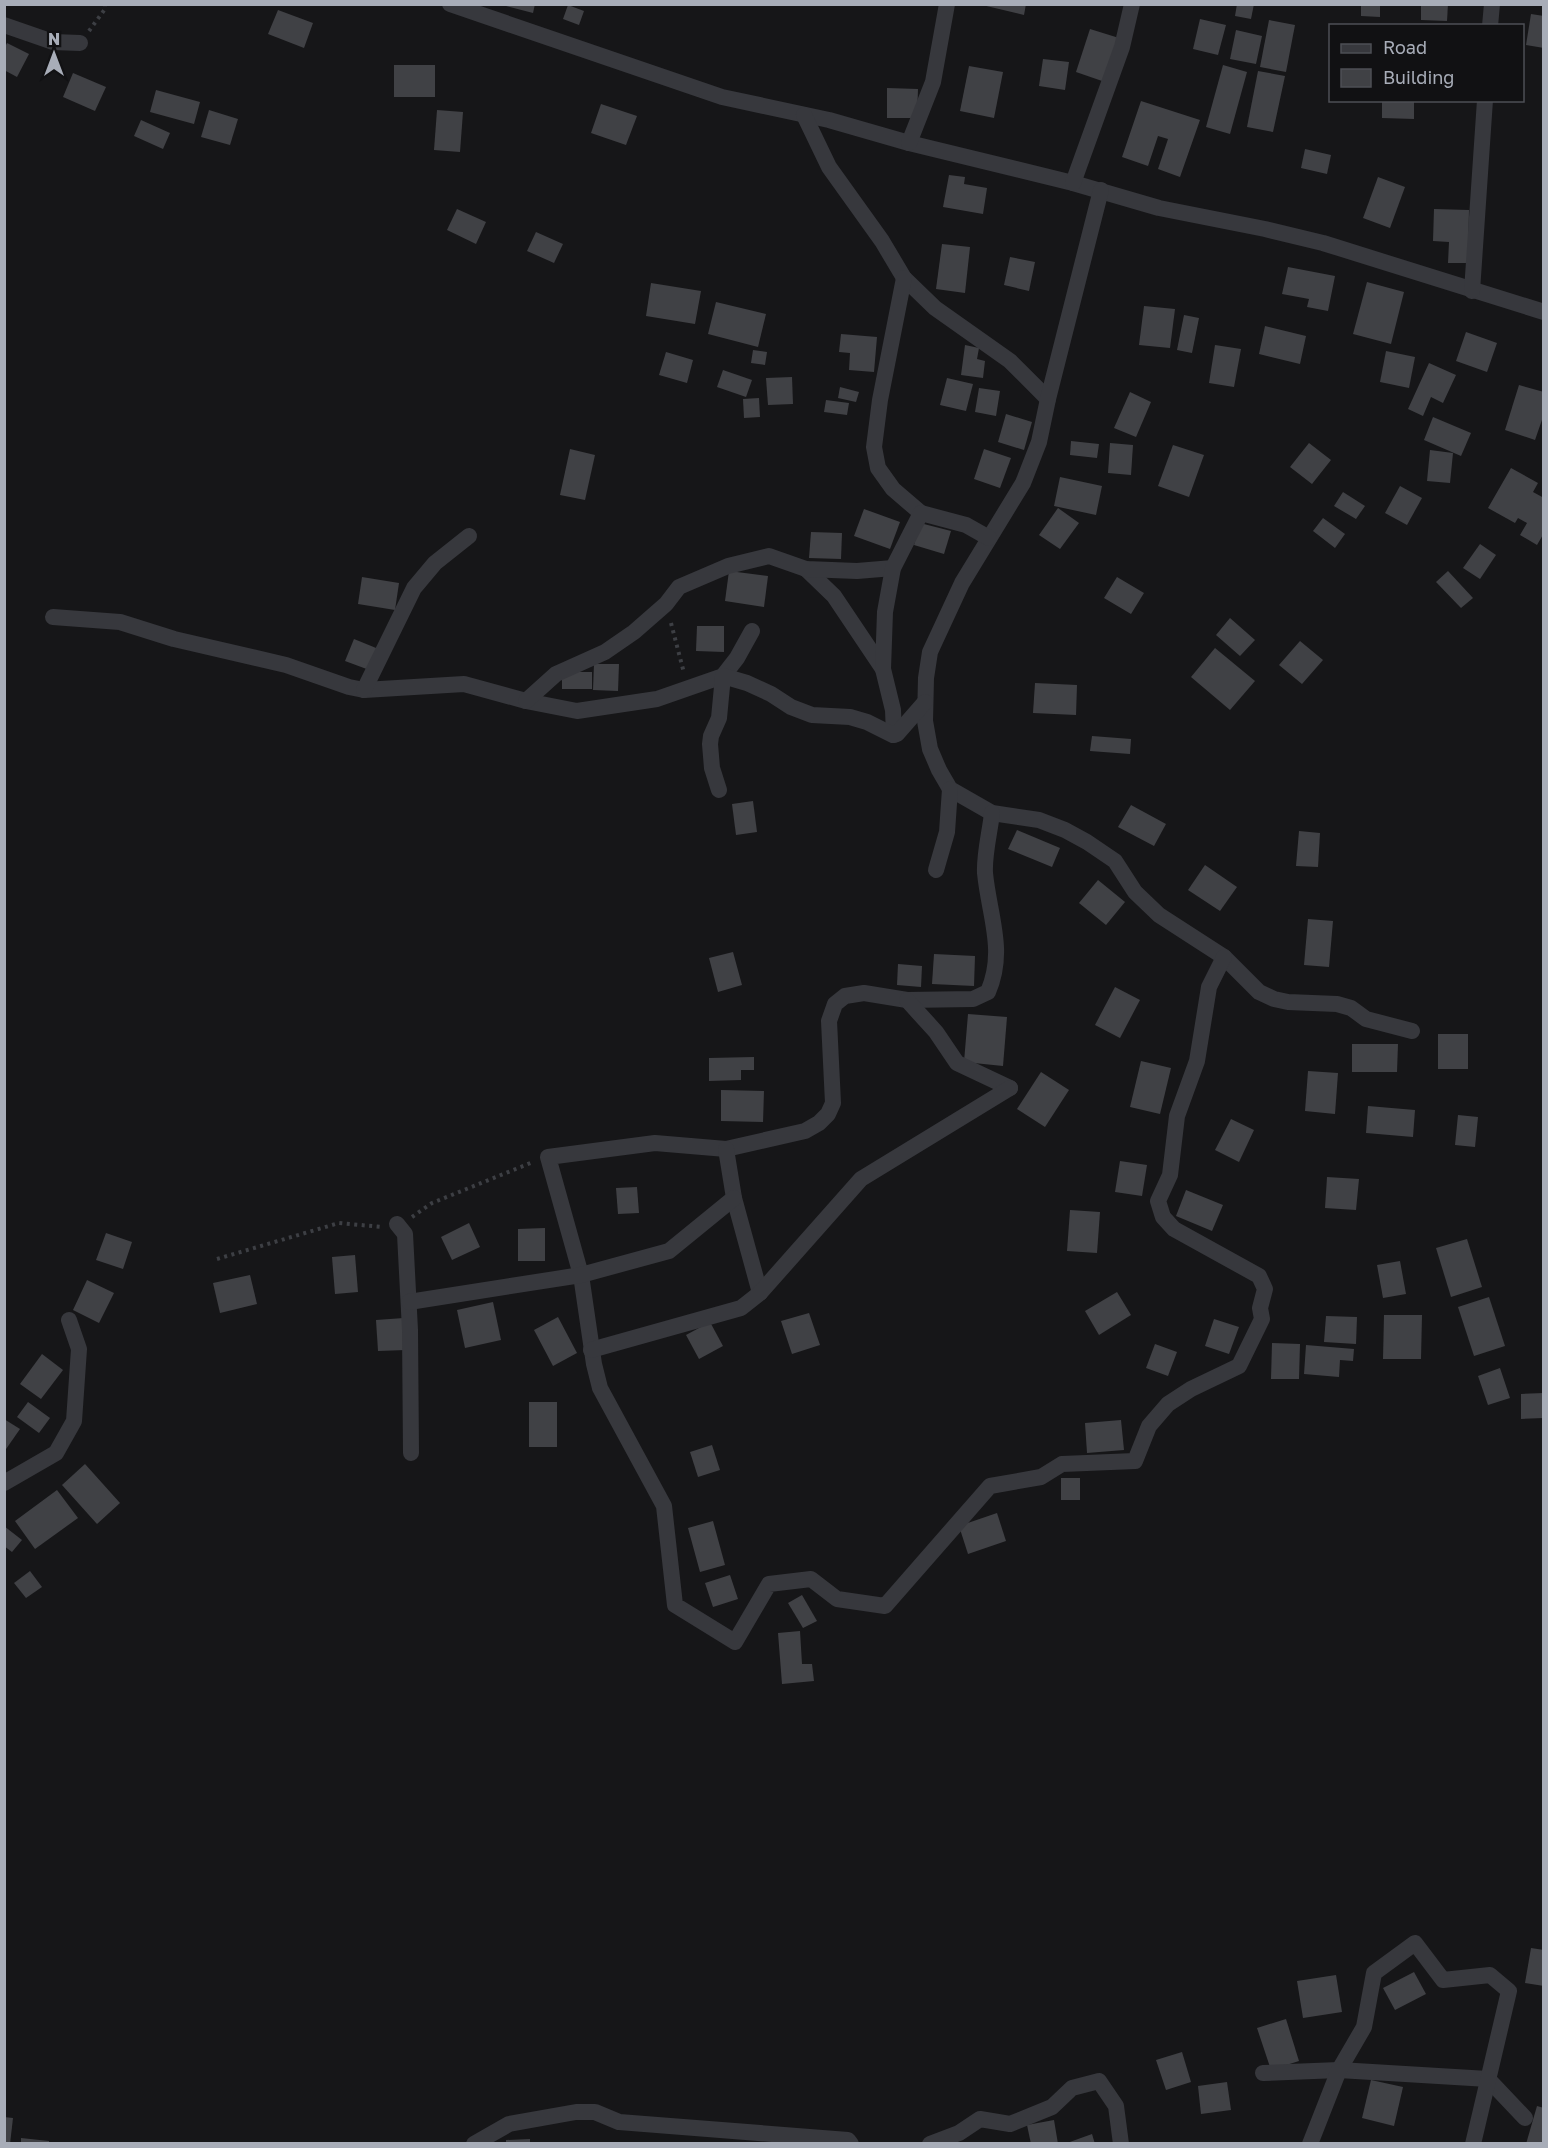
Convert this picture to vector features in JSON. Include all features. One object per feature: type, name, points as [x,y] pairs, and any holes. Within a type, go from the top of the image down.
[{"type":"street","points":[[450,4],[722,97],[804,115],[1101,190],[1159,208],[1323,243],[1544,312]]},
{"type":"street","points":[[909,143],[933,82],[947,4]]},
{"type":"street","points":[[1073,183],[1122,47],[1132,4]]},
{"type":"street","points":[[1490,24],[1492,4]]},
{"type":"street","points":[[4,25],[53,42],[80,44]]},
{"type":"street","points":[[1472,291],[1485,102]]},
{"type":"street","points":[[804,115],[830,167],[876,232],[904,278],[935,308],[1010,361],[1048,399]]},
{"type":"street","points":[[1101,190],[1039,442],[1023,483],[962,583],[930,652],[925,702],[925,721],[930,749],[950,789],[992,813],[1039,820],[1087,842],[1115,861],[1135,892],[1159,915],[1224,957],[1259,992],[1288,1002],[1337,1004],[1351,1008],[1366,1018],[1412,1031]]},
{"type":"street","points":[[904,278],[880,400],[874,447],[878,468],[893,489],[921,513],[966,525],[989,538]]},
{"type":"street","points":[[894,735],[891,698],[885,685],[883,669],[885,612],[893,568],[921,513]]},
{"type":"street","points":[[364,690],[414,588],[435,563],[469,536]]},
{"type":"street","points":[[526,701],[556,674],[605,652],[634,632],[666,604],[679,587],[728,566],[769,556],[806,569],[857,571],[893,568]]},
{"type":"street","points":[[806,569],[834,596],[883,669]]},
{"type":"street","points":[[53,616],[120,622],[174,639],[286,665],[364,690],[464,684],[526,701],[577,711],[657,699],[723,676],[738,658],[752,631]]},
{"type":"street","points":[[723,676],[747,683],[771,694],[791,707],[812,715],[850,717],[867,722],[894,735]]},
{"type":"street","points":[[719,790],[712,768],[710,744],[719,718],[723,676]]},
{"type":"street","points":[[894,735],[925,702]]},
{"type":"street","points":[[936,870],[947,832],[950,789]]},
{"type":"street","points":[[992,813],[985,871],[997,956],[995,976],[988,992],[973,999],[908,999],[864,993],[845,996],[835,1004],[829,1021],[832,1103],[828,1114],[819,1123],[805,1131],[726,1149],[655,1143],[548,1156],[581,1275],[591,1350],[600,1388],[664,1506],[675,1605],[735,1642],[769,1584],[810,1579],[837,1599],[885,1606],[990,1486],[1041,1477],[1062,1464],[1135,1461],[1149,1426],[1167,1404],[1191,1389],[1239,1366],[1262,1319],[1260,1308],[1265,1289],[1260,1276],[1174,1228],[1162,1217],[1158,1200],[1170,1175],[1177,1116],[1197,1061],[1209,987],[1224,957]]},
{"type":"street","points":[[591,1350],[741,1308],[760,1293],[861,1179],[1010,1088],[957,1063],[936,1032],[908,999]]},
{"type":"street","points":[[726,1149],[734,1198],[760,1293]]},
{"type":"street","points":[[409,1302],[581,1275],[669,1251],[734,1198]]},
{"type":"street","points":[[397,1224],[405,1234],[409,1302],[411,1453]]},
{"type":"street","points":[[4,1483],[56,1453],[74,1421],[79,1349],[69,1320]]},
{"type":"street","points":[[1310,2144],[1339,2070],[1364,2027],[1374,1973],[1415,1943],[1443,1980],[1490,1975],[1509,1991],[1473,2144]]},
{"type":"street","points":[[1263,2073],[1339,2070],[1488,2079],[1524,2118]]},
{"type":"street","points":[[930,2144],[959,2133],[980,2119],[1010,2124],[1052,2107],[1072,2088],[1099,2081],[1116,2106],[1120,2142]]},
{"type":"street","points":[[474,2144],[509,2124],[576,2112],[595,2112],[619,2122],[848,2140],[850,2144]]},
{"type":"path","points":[[80,44],[105,9],[105,4]]},
{"type":"path","points":[[666,604],[688,687]]},
{"type":"building","points":[[498,4],[535,4],[533,13]]},
{"type":"building","points":[[978,4],[1026,4],[1024,15]]},
{"type":"building","points":[[1237,4],[1254,4],[1251,19],[1235,16]]},
{"type":"building","points":[[1361,4],[1380,4],[1380,17],[1361,16]]},
{"type":"building","points":[[1421,4],[1448,4],[1447,21],[1421,20]]},
{"type":"building","points":[[568,5],[584,11],[579,25],[563,19]]},
{"type":"building","points":[[278,10],[313,23],[304,48],[268,34]]},
{"type":"building","points":[[1531,14],[1544,16],[1544,48],[1526,45]]},
{"type":"building","points":[[1200,19],[1226,25],[1218,55],[1193,49]]},
{"type":"building","points":[[1269,20],[1295,25],[1286,72],[1260,67]]},
{"type":"building","points":[[1090,29],[1119,38],[1105,82],[1076,72]]},
{"type":"building","points":[[1236,30],[1262,36],[1256,64],[1230,59]]},
{"type":"building","points":[[7,43],[29,54],[17,77],[4,70],[4,49]]},
{"type":"building","points":[[1043,59],[1069,62],[1065,90],[1039,86]]},
{"type":"building","points":[[394,65],[435,65],[435,97],[394,97]]},
{"type":"building","points":[[1223,65],[1247,72],[1230,134],[1206,127]]},
{"type":"building","points":[[969,66],[1003,72],[994,118],[960,111]]},
{"type":"building","points":[[1258,71],[1285,76],[1273,132],[1247,127]]},
{"type":"building","points":[[73,73],[106,87],[95,111],[63,97]]},
{"type":"building","points":[[887,88],[918,89],[917,118],[887,118]]},
{"type":"building","points":[[156,90],[200,102],[194,124],[150,112]]},
{"type":"building","points":[[1141,101],[1200,120],[1180,177],[1158,169],[1168,139],[1158,136],[1148,166],[1122,157]]},
{"type":"building","points":[[1382,102],[1414,102],[1414,119],[1382,118]]},
{"type":"building","points":[[601,104],[637,116],[626,145],[591,133]]},
{"type":"building","points":[[209,110],[238,119],[230,145],[201,137]]},
{"type":"building","points":[[437,110],[463,112],[460,152],[434,150]]},
{"type":"building","points":[[141,120],[170,133],[163,149],[134,136]]},
{"type":"building","points":[[1305,149],[1331,155],[1327,174],[1301,168]]},
{"type":"building","points":[[949,175],[965,177],[964,184],[987,188],[983,214],[943,207]]},
{"type":"building","points":[[1378,177],[1405,187],[1390,228],[1363,218]]},
{"type":"building","points":[[457,209],[486,222],[476,244],[447,230]]},
{"type":"building","points":[[1434,209],[1469,210],[1468,263],[1448,263],[1449,242],[1433,241]]},
{"type":"building","points":[[536,232],[563,244],[554,263],[527,251]]},
{"type":"building","points":[[942,244],[970,247],[965,293],[936,289]]},
{"type":"building","points":[[1010,257],[1035,262],[1029,291],[1004,285]]},
{"type":"building","points":[[1288,267],[1335,276],[1328,311],[1307,307],[1309,299],[1282,294]]},
{"type":"building","points":[[1367,282],[1404,292],[1391,344],[1353,334]]},
{"type":"building","points":[[651,283],[701,291],[695,324],[646,316]]},
{"type":"building","points":[[716,302],[766,314],[758,347],[708,334]]},
{"type":"building","points":[[1144,306],[1175,309],[1170,348],[1139,345]]},
{"type":"building","points":[[1184,315],[1199,318],[1192,353],[1177,350]]},
{"type":"building","points":[[1265,326],[1306,336],[1300,364],[1259,354]]},
{"type":"building","points":[[1466,332],[1497,343],[1487,372],[1456,361]]},
{"type":"building","points":[[841,334],[877,337],[874,372],[849,370],[850,353],[839,352]]},
{"type":"building","points":[[965,345],[979,348],[977,359],[985,361],[983,378],[961,375]]},
{"type":"building","points":[[1215,345],[1241,349],[1234,387],[1209,383]]},
{"type":"building","points":[[753,350],[767,352],[765,365],[751,363]]},
{"type":"building","points":[[1386,351],[1415,357],[1409,388],[1380,382]]},
{"type":"building","points":[[666,352],[693,360],[687,383],[659,375]]},
{"type":"building","points":[[1429,363],[1456,375],[1443,403],[1431,397],[1423,416],[1408,409]]},
{"type":"building","points":[[723,370],[752,380],[746,397],[717,387]]},
{"type":"building","points":[[792,377],[793,404],[768,405],[766,378]]},
{"type":"building","points":[[947,378],[973,384],[966,411],[940,405]]},
{"type":"building","points":[[1519,385],[1544,392],[1544,414],[1535,440],[1505,430]]},
{"type":"building","points":[[840,387],[859,392],[856,402],[838,398]]},
{"type":"building","points":[[979,388],[1000,391],[996,416],[975,412]]},
{"type":"building","points":[[1130,392],[1151,402],[1136,437],[1114,428]]},
{"type":"building","points":[[759,398],[760,417],[744,418],[743,399]]},
{"type":"building","points":[[826,400],[849,403],[847,415],[824,412]]},
{"type":"building","points":[[1006,414],[1032,422],[1024,450],[998,442]]},
{"type":"building","points":[[1433,417],[1471,433],[1461,456],[1424,440]]},
{"type":"building","points":[[1071,441],[1099,444],[1097,458],[1070,455]]},
{"type":"building","points":[[1110,443],[1133,445],[1131,475],[1108,473]]},
{"type":"building","points":[[1309,443],[1331,460],[1312,484],[1290,467]]},
{"type":"building","points":[[1173,445],[1204,455],[1189,497],[1158,486]]},
{"type":"building","points":[[570,449],[595,455],[585,500],[560,495]]},
{"type":"building","points":[[984,449],[1011,458],[1000,488],[974,479]]},
{"type":"building","points":[[1430,450],[1453,453],[1450,483],[1427,481]]},
{"type":"building","points":[[1511,468],[1538,483],[1533,492],[1544,498],[1544,533],[1537,545],[1520,535],[1527,523],[1518,518],[1515,523],[1488,508]]},
{"type":"building","points":[[1060,477],[1102,486],[1096,515],[1054,506]]},
{"type":"building","points":[[1400,486],[1422,498],[1407,525],[1385,513]]},
{"type":"building","points":[[1343,492],[1365,506],[1356,519],[1334,506]]},
{"type":"building","points":[[1058,508],[1079,523],[1060,549],[1039,535]]},
{"type":"building","points":[[864,509],[900,522],[890,549],[854,536]]},
{"type":"building","points":[[1323,518],[1345,534],[1335,548],[1313,531]]},
{"type":"building","points":[[920,523],[951,531],[944,554],[914,545]]},
{"type":"building","points":[[811,532],[842,533],[841,559],[809,558]]},
{"type":"building","points":[[1480,544],[1496,555],[1480,579],[1463,568]]},
{"type":"building","points":[[729,571],[768,576],[764,607],[725,601]]},
{"type":"building","points":[[1448,571],[1473,598],[1461,608],[1436,582]]},
{"type":"building","points":[[362,577],[399,583],[395,610],[358,604]]},
{"type":"building","points":[[1117,577],[1144,593],[1131,614],[1104,598]]},
{"type":"building","points":[[1230,618],[1255,640],[1240,656],[1216,635]]},
{"type":"building","points":[[697,626],[724,626],[724,652],[696,651]]},
{"type":"building","points":[[354,639],[381,650],[372,671],[345,661]]},
{"type":"building","points":[[1300,641],[1323,660],[1302,684],[1279,665]]},
{"type":"building","points":[[1215,648],[1255,681],[1230,710],[1191,677]]},
{"type":"building","points":[[594,664],[619,664],[618,691],[593,690]]},
{"type":"building","points":[[562,672],[592,672],[592,689],[562,689]]},
{"type":"building","points":[[1035,683],[1077,685],[1076,715],[1033,713]]},
{"type":"building","points":[[1092,736],[1131,739],[1130,754],[1090,751]]},
{"type":"building","points":[[753,801],[757,832],[736,835],[732,804]]},
{"type":"building","points":[[1131,805],[1166,824],[1154,846],[1118,827]]},
{"type":"building","points":[[1017,830],[1060,848],[1052,867],[1008,849]]},
{"type":"building","points":[[1299,831],[1320,833],[1318,867],[1296,866]]},
{"type":"building","points":[[1205,865],[1237,887],[1220,911],[1188,890]]},
{"type":"building","points":[[1098,880],[1125,902],[1106,925],[1079,903]]},
{"type":"building","points":[[1308,919],[1333,921],[1329,967],[1304,965]]},
{"type":"building","points":[[733,952],[742,985],[718,992],[709,958]]},
{"type":"building","points":[[934,954],[975,956],[974,986],[932,984]]},
{"type":"building","points":[[898,964],[922,966],[921,987],[897,985]]},
{"type":"building","points":[[1115,987],[1140,1000],[1120,1038],[1095,1025]]},
{"type":"building","points":[[968,1014],[1007,1017],[1003,1066],[964,1062]]},
{"type":"building","points":[[1438,1034],[1468,1034],[1468,1069],[1438,1069]]},
{"type":"building","points":[[1352,1044],[1398,1044],[1397,1072],[1352,1072]]},
{"type":"building","points":[[754,1057],[754,1070],[741,1070],[741,1080],[709,1081],[709,1058]]},
{"type":"building","points":[[1141,1061],[1171,1068],[1160,1114],[1130,1107]]},
{"type":"building","points":[[1308,1071],[1338,1073],[1335,1114],[1305,1111]]},
{"type":"building","points":[[1041,1072],[1069,1090],[1045,1127],[1017,1109]]},
{"type":"building","points":[[721,1090],[764,1091],[763,1122],[721,1121]]},
{"type":"building","points":[[1368,1106],[1415,1110],[1413,1137],[1366,1133]]},
{"type":"building","points":[[1458,1115],[1478,1117],[1475,1147],[1455,1145]]},
{"type":"building","points":[[1231,1119],[1254,1130],[1239,1162],[1215,1150]]},
{"type":"building","points":[[1120,1161],[1147,1165],[1142,1196],[1115,1192]]},
{"type":"building","points":[[1327,1177],[1359,1179],[1356,1210],[1325,1208]]},
{"type":"building","points":[[637,1187],[639,1213],[618,1214],[616,1188]]},
{"type":"building","points":[[1186,1190],[1223,1205],[1212,1231],[1176,1216]]},
{"type":"building","points":[[1070,1210],[1100,1212],[1097,1253],[1067,1251]]},
{"type":"building","points":[[469,1223],[480,1247],[452,1260],[441,1237]]},
{"type":"building","points":[[545,1228],[545,1261],[518,1261],[518,1229]]},
{"type":"building","points":[[106,1233],[132,1242],[123,1269],[96,1260]]},
{"type":"building","points":[[1467,1239],[1482,1287],[1451,1297],[1436,1248]]},
{"type":"building","points":[[355,1255],[358,1292],[335,1294],[332,1257]]},
{"type":"building","points":[[1400,1261],[1406,1294],[1383,1298],[1377,1265]]},
{"type":"building","points":[[250,1275],[257,1304],[220,1313],[213,1283]]},
{"type":"building","points":[[87,1280],[114,1293],[99,1323],[73,1310]]},
{"type":"building","points":[[1117,1292],[1131,1315],[1099,1335],[1085,1311]]},
{"type":"building","points":[[1489,1297],[1505,1346],[1474,1356],[1458,1307]]},
{"type":"building","points":[[493,1302],[501,1340],[465,1348],[457,1310]]},
{"type":"building","points":[[809,1313],[820,1345],[792,1354],[781,1321]]},
{"type":"building","points":[[1384,1315],[1422,1315],[1421,1359],[1383,1359]]},
{"type":"building","points":[[1326,1316],[1357,1317],[1356,1344],[1324,1342]]},
{"type":"building","points":[[558,1317],[577,1353],[553,1366],[534,1330]]},
{"type":"building","points":[[404,1318],[406,1350],[378,1351],[376,1320]]},
{"type":"building","points":[[1214,1319],[1239,1327],[1229,1354],[1205,1346]]},
{"type":"building","points":[[710,1322],[723,1346],[699,1359],[686,1335]]},
{"type":"building","points":[[1272,1343],[1300,1344],[1299,1379],[1271,1379]]},
{"type":"building","points":[[1155,1344],[1177,1352],[1168,1376],[1146,1368]]},
{"type":"building","points":[[1306,1345],[1354,1349],[1353,1361],[1340,1360],[1339,1377],[1304,1374]]},
{"type":"building","points":[[42,1354],[63,1370],[41,1399],[20,1384]]},
{"type":"building","points":[[1500,1368],[1510,1398],[1488,1405],[1478,1376]]},
{"type":"building","points":[[1544,1393],[1544,1418],[1521,1419],[1521,1394]]},
{"type":"building","points":[[28,1402],[50,1418],[39,1433],[17,1417]]},
{"type":"building","points":[[529,1402],[557,1402],[557,1447],[529,1447]]},
{"type":"building","points":[[4,1419],[20,1429],[4,1452]]},
{"type":"building","points":[[1121,1420],[1124,1450],[1087,1453],[1085,1423]]},
{"type":"building","points":[[712,1445],[720,1470],[698,1477],[690,1452]]},
{"type":"building","points":[[85,1464],[120,1503],[97,1524],[62,1485]]},
{"type":"building","points":[[1061,1478],[1080,1478],[1080,1500],[1061,1500]]},
{"type":"building","points":[[57,1490],[78,1518],[35,1549],[15,1521]]},
{"type":"building","points":[[997,1513],[1006,1541],[968,1554],[959,1526]]},
{"type":"building","points":[[713,1521],[725,1565],[700,1572],[688,1528]]},
{"type":"building","points":[[4,1526],[22,1540],[12,1552],[4,1546]]},
{"type":"building","points":[[30,1571],[42,1587],[26,1598],[14,1583]]},
{"type":"building","points":[[730,1575],[738,1599],[713,1607],[705,1583]]},
{"type":"building","points":[[802,1595],[817,1621],[803,1628],[788,1603]]},
{"type":"building","points":[[800,1631],[802,1664],[812,1664],[814,1681],[782,1684],[778,1633]]},
{"type":"building","points":[[1531,1948],[1544,1950],[1544,1986],[1525,1983]]},
{"type":"building","points":[[1414,1972],[1426,1994],[1395,2010],[1383,1988]]},
{"type":"building","points":[[1336,1975],[1342,2012],[1303,2018],[1297,1981]]},
{"type":"building","points":[[1286,2019],[1299,2061],[1271,2070],[1257,2028]]},
{"type":"building","points":[[1182,2052],[1191,2082],[1166,2090],[1156,2060]]},
{"type":"building","points":[[1371,2080],[1403,2087],[1394,2126],[1362,2118]]},
{"type":"building","points":[[1227,2082],[1231,2110],[1201,2114],[1198,2086]]},
{"type":"building","points":[[1537,2106],[1544,2108],[1544,2144],[1526,2144]]},
{"type":"building","points":[[4,2117],[13,2118],[10,2144],[4,2144]]},
{"type":"building","points":[[1054,2120],[1058,2144],[1031,2144],[1027,2125]]},
{"type":"building","points":[[1092,2134],[1095,2144],[1067,2144],[1067,2143]]},
{"type":"building","points":[[21,2138],[49,2141],[49,2144],[21,2144]]},
{"type":"building","points":[[530,2139],[530,2144],[506,2144],[506,2140]]}]
